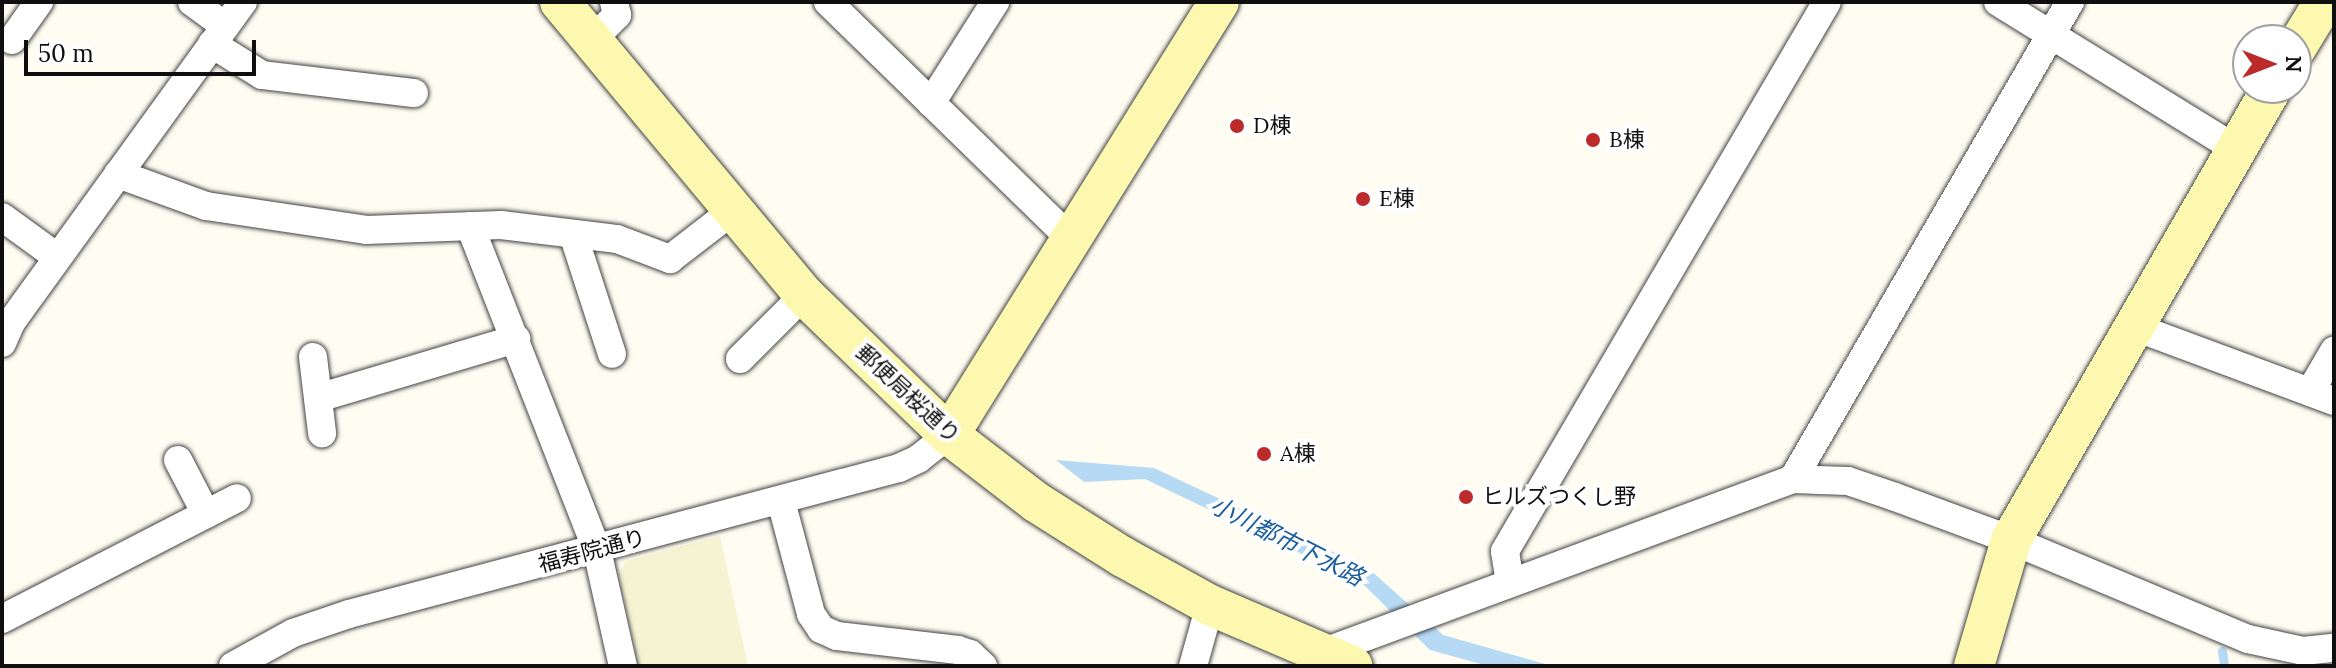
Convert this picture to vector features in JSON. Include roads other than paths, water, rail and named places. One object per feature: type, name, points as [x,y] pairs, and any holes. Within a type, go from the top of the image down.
[{"type":"street","points":[[12,40],[39,2]]},
{"type":"street","points":[[192,2],[219,35],[262,75],[414,93]]},
{"type":"street","points":[[2,343],[12,321],[57,257],[243,2]]},
{"type":"street","name":"郵便局桜通り","points":[[560,2],[804,295],[949,435],[1036,502],[1123,557],[1210,605],[1336,660]]},
{"type":"street","points":[[591,41],[617,15],[614,2]]},
{"type":"street","points":[[828,2],[1071,239]]},
{"type":"street","points":[[931,103],[995,2]]},
{"type":"street","points":[[949,435],[1219,2]]},
{"type":"street","points":[[1510,583],[1505,551],[1827,2]]},
{"type":"street","points":[[1998,2],[2236,149]]},
{"type":"street","points":[[1793,479],[2070,2]]},
{"type":"street","points":[[2311,24],[2324,2]]},
{"type":"street","points":[[1974,666],[2011,540],[2263,104]]},
{"type":"street","points":[[118,174],[206,206],[366,230],[501,225],[617,239],[670,259],[732,211]]},
{"type":"street","points":[[2,217],[57,257]]},
{"type":"street","points":[[470,226],[597,550],[623,666]]},
{"type":"street","points":[[573,234],[612,354]]},
{"type":"street","points":[[740,359],[804,295]]},
{"type":"street","points":[[2132,326],[2322,397],[2334,351]]},
{"type":"street","points":[[318,398],[516,339]]},
{"type":"street","points":[[313,357],[322,433]]},
{"type":"street","name":"福寿院通り","points":[[233,666],[293,633],[349,614],[899,468],[918,459],[949,435]]},
{"type":"street","points":[[178,460],[206,514]]},
{"type":"street","points":[[1336,660],[1391,627],[1793,479],[1848,481],[2011,540],[2248,639],[2304,658],[2334,648]]},
{"type":"street","points":[[2,619],[237,498]]},
{"type":"street","points":[[781,501],[811,614],[821,629],[837,636],[958,650],[970,654],[983,666]]},
{"type":"street","points":[[1193,666],[1210,605]]},
{"type":"water","name":"小川都市下水路","points":[[1056,460],[1154,468],[1369,569],[1443,635],[1552,666],[1488,666],[1430,650],[1364,585],[1333,569],[1145,479],[1084,482]]},
{"type":"waterway","points":[[2222,651],[2224,666]]},
{"type":"place","name":"D棟","points":[[1237,126]]},
{"type":"place","name":"B棟","points":[[1593,140]]},
{"type":"place","name":"E棟","points":[[1363,199]]},
{"type":"place","name":"A棟","points":[[1264,454]]},
{"type":"place","name":"ヒルズつくし野","points":[[1466,497]]}]
